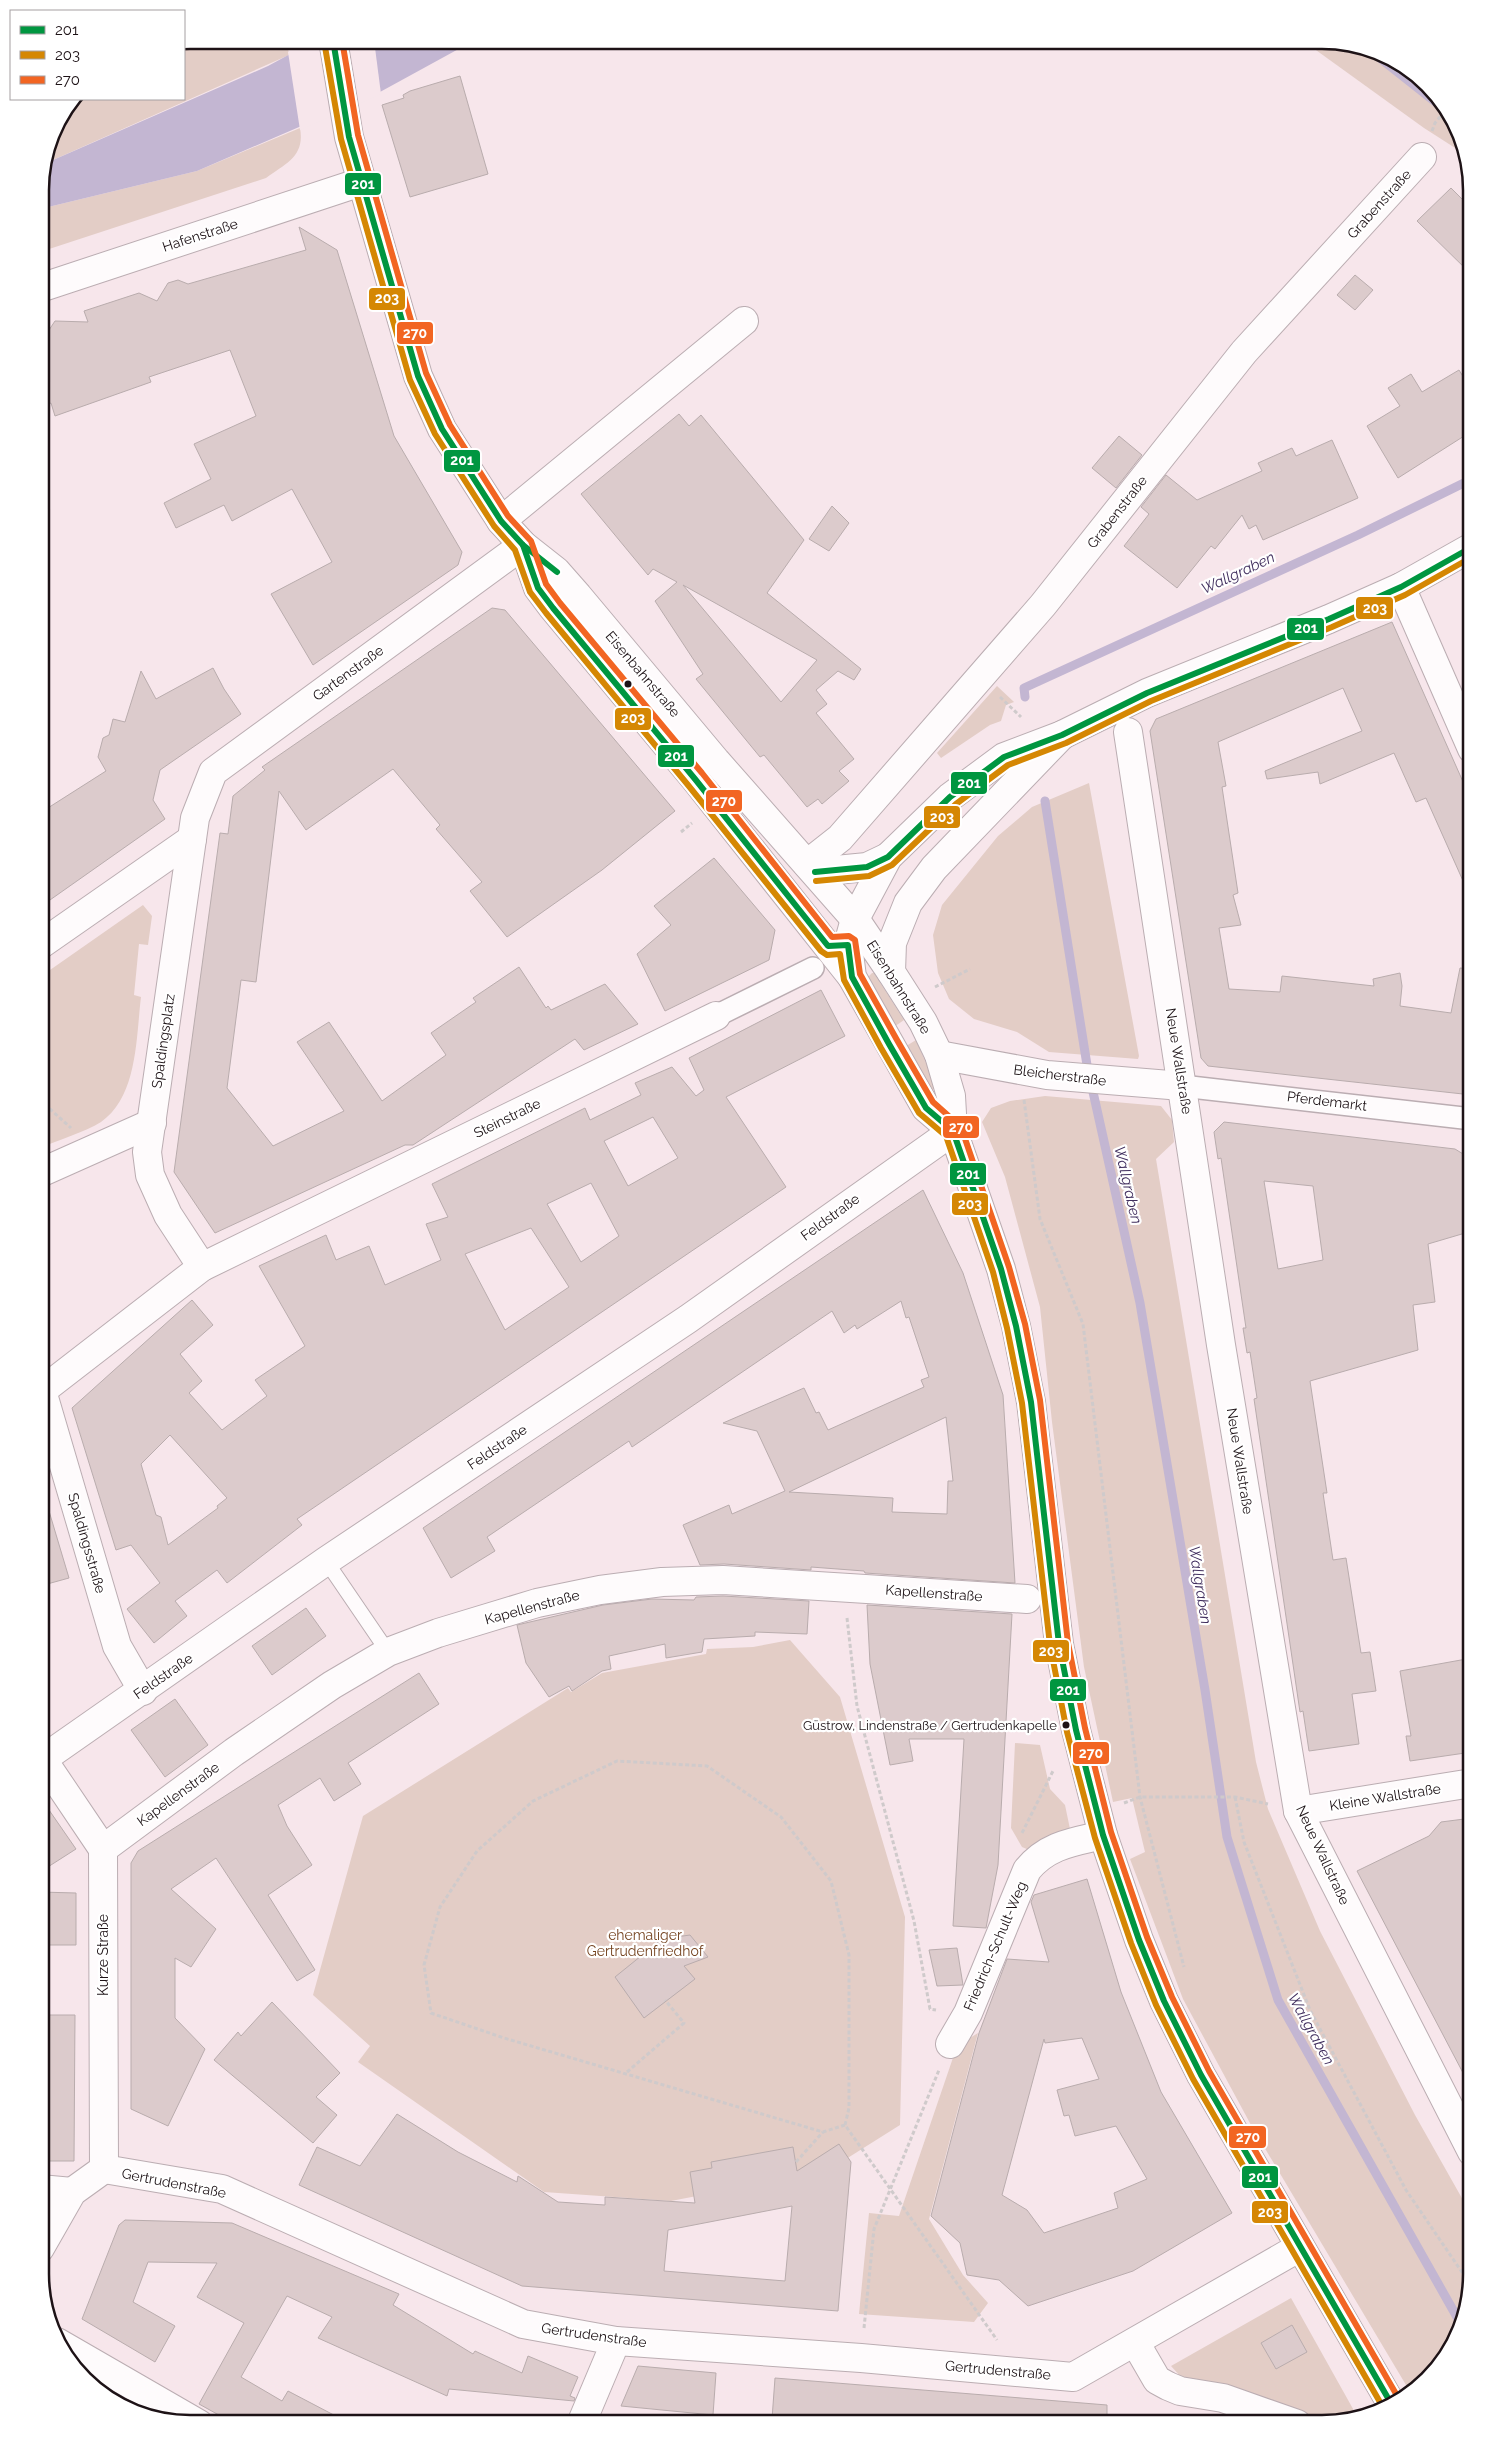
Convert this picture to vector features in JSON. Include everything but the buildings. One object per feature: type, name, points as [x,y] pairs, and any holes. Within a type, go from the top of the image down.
[{"type":"street","name":"Eisenbahnstraße","points":[[334,49],[349,137],[360,182],[418,376],[442,429],[501,521],[523,545],[556,571],[716,761],[855,919]]},
{"type":"street","name":"Grabenstraße","points":[[811,868],[840,838],[1043,605],[1244,352],[1422,156]]},
{"type":"street","name":"Hafenstraße","points":[[49,285],[360,182]]},
{"type":"street","points":[[501,521],[744,321]]},
{"type":"street","name":"Eisenbahnstraße","points":[[523,545],[538,588],[695,779],[851,949],[891,972],[922,1022],[939,1055],[951,1096],[953,1131]]},
{"type":"street","name":"Gartenstraße","points":[[193,828],[213,772],[523,545]]},
{"type":"street","points":[[851,949],[855,919],[888,857],[950,797],[1004,757],[1062,735],[1147,693],[1329,619],[1401,586],[1463,552]]},
{"type":"street","points":[[1401,586],[1463,728]]},
{"type":"street","name":"Neue Wallstraße","points":[[1128,732],[1220,1345],[1298,1811],[1463,2134]]},
{"type":"street","points":[[851,949],[908,904],[934,868],[1062,735]]},
{"type":"street","points":[[49,938],[193,828]]},
{"type":"street","name":"Spaldingsplatz","points":[[193,828],[148,1152],[150,1175],[168,1215],[202,1267]]},
{"type":"street","points":[[811,868],[867,867],[888,857]]},
{"type":"street","name":"Eisenbahnstraße","points":[[851,949],[852,976],[926,1108],[953,1131]]},
{"type":"street","name":"Steinstraße","points":[[202,1267],[851,949]]},
{"type":"street","name":"Bleicherstraße","points":[[939,1055],[1047,1075],[1182,1086]]},
{"type":"street","name":"Pferdemarkt","points":[[1182,1086],[1463,1118]]},
{"type":"street","points":[[49,1169],[152,1122]]},
{"type":"street","points":[[953,1131],[1001,1269],[1016,1326],[1031,1402],[1059,1644],[1076,1730],[1103,1835],[1139,1940],[1164,2001],[1201,2075],[1388,2398]]},
{"type":"street","name":"Feldstraße","points":[[49,1755],[326,1561],[688,1319],[953,1131]]},
{"type":"street","points":[[49,1382],[202,1267]]},
{"type":"street","name":"Spaldingsstraße","points":[[49,1411],[117,1646],[143,1690]]},
{"type":"street","name":"Kapellenstraße","points":[[103,1849],[234,1752],[332,1686],[388,1652],[438,1633],[537,1603],[600,1590],[662,1582],[723,1580],[1027,1599]]},
{"type":"street","points":[[49,1772],[103,1849]]},
{"type":"street","name":"Kleine Wallstraße","points":[[1298,1811],[1463,1784]]},
{"type":"street","name":"Friedrich-Schult-Weg","points":[[950,2044],[968,2014],[1027,1870],[1037,1858],[1052,1848],[1103,1835]]},
{"type":"street","name":"Kurze Straße","points":[[103,1849],[104,2169]]},
{"type":"street","points":[[49,2232],[72,2192],[104,2169]]},
{"type":"street","name":"Gertrudenstraße","points":[[104,2169],[222,2189],[523,2324],[616,2341],[861,2358],[1073,2377],[1300,2247]]},
{"type":"street","points":[[49,2190],[72,2192]]},
{"type":"street","points":[[585,2415],[616,2341]]},
{"type":"street","points":[[1135,2342],[1157,2380],[1168,2386],[1180,2391],[1223,2398],[1271,2415]]},
{"type":"street","points":[[72,2351],[183,2415]]},
{"type":"lane","points":[[326,1561],[388,1652]]},
{"type":"path","points":[[1437,122],[1441,116]]},
{"type":"path","points":[[681,832],[697,819]]},
{"type":"path","points":[[932,988],[970,969]]},
{"type":"path","points":[[1020,1071],[1040,1219],[1083,1324],[1140,1797],[1185,1971]]},
{"type":"path","points":[[49,1108],[93,1149]]},
{"type":"path","points":[[844,1588],[857,1706],[914,1921],[930,2009],[968,2014]]},
{"type":"path","points":[[823,2132],[626,2072],[504,2038],[431,2014],[424,1965],[440,1907],[477,1851],[534,1801],[617,1762],[707,1766],[781,1817],[831,1881],[849,1955],[849,2108],[845,2125],[1019,2371]]},
{"type":"path","points":[[1140,1797],[1235,1797],[1244,1842],[1310,2010],[1406,2190],[1463,2274]]},
{"type":"path","points":[[626,2072],[684,2023],[665,2000]]},
{"type":"path","points":[[861,2358],[874,2229],[950,2044]]},
{"type":"path","points":[[796,2162],[823,2132],[845,2125]]},
{"type":"green space","points":[[185,49],[288,49],[289,55],[53,160],[63,128],[82,100],[185,100]]},
{"type":"green space","points":[[1314,49],[1349,51],[1367,56],[1384,63],[1400,73],[1428,97],[1449,128],[1457,149],[1424,128]]},
{"type":"green space","points":[[300,128],[300,146],[293,158],[266,178],[49,249],[49,207],[197,171]]},
{"type":"green space","points":[[997,686],[1014,702],[1006,705],[1001,721],[990,725],[941,758],[937,753]]},
{"type":"green space","points":[[1089,783],[1139,1056],[1138,1059],[1049,1052],[1017,1032],[974,1019],[949,999],[938,973],[933,935],[942,905],[998,836],[1032,807]]},
{"type":"green space","points":[[143,905],[152,916],[148,945],[139,944],[134,995],[141,997],[136,1047],[129,1082],[113,1111],[101,1122],[49,1145],[49,971]]},
{"type":"green space","points":[[874,973],[904,1020],[891,1029],[868,977]]},
{"type":"green space","points":[[916,1040],[936,1086],[931,1092],[903,1048]]},
{"type":"green space","points":[[1045,1096],[1161,1106],[1172,1120],[1174,1142],[1156,1159],[1256,1762],[1268,1809],[1320,1931],[1415,2115],[1463,2200],[1462,2292],[1456,2319],[1449,2336],[1428,2367],[1407,2386],[1251,2125],[1183,1999],[1130,1859],[1145,1852],[1132,1798],[1113,1802],[1084,1667],[1052,1422],[1040,1307],[1005,1177],[982,1122],[991,1108],[1010,1101]]},
{"type":"green space","name":"ehemaliger Gertrudenfriedhof","points":[[790,1640],[840,1697],[905,1917],[900,2125],[827,2171],[671,2201],[544,2192],[358,2062],[370,2046],[313,1995],[363,1816],[568,1688],[571,1692],[602,1673],[706,1654],[707,1649],[753,1647]]},
{"type":"green space","points":[[1015,1743],[1040,1745],[1050,1789],[1065,1805],[1070,1829],[1046,1838],[1029,1850],[1022,1847],[1011,1828]]},
{"type":"green space","points":[[978,2033],[929,2219],[963,2275],[988,2303],[974,2322],[859,2314],[869,2213],[899,2216],[957,2046]]},
{"type":"green space","points":[[1291,2298],[1354,2411],[1340,2414],[1307,2415],[1221,2383],[1182,2378],[1171,2366]]},
{"type":"shaded area","points":[[299,49],[459,49],[380,92],[197,171],[49,207],[49,181],[53,160],[268,66]]},
{"type":"pier","points":[[294,49],[375,49],[381,94],[300,130],[288,52]]},
{"type":"waterway","name":"Wallgraben","points":[[1394,69],[1424,93]]},
{"type":"waterway","name":"Wallgraben","points":[[1025,697],[1024,688],[1358,535],[1463,483]]},
{"type":"waterway","name":"Wallgraben","points":[[1045,801],[1087,1065],[1140,1303],[1205,1690],[1227,1837],[1278,2000],[1457,2317]]},
{"type":"transit line","name":"203","points":[[325,49],[341,139],[410,380],[435,434],[494,526],[515,550],[530,592],[546,613],[688,785],[821,951],[827,955],[840,954],[844,980],[881,1048],[919,1113],[946,1136],[993,1272],[1007,1328],[1022,1403],[1050,1645],[1067,1732],[1095,1838],[1131,1943],[1156,2005],[1193,2079],[1380,2402]]},
{"type":"transit line","name":"201","points":[[334,49],[349,137],[418,376],[442,429],[501,521],[523,545],[557,572]]},
{"type":"transit line","name":"270","points":[[344,49],[358,135],[426,373],[450,425],[508,516],[531,541],[546,584],[560,603],[702,773],[832,937],[849,936],[855,940],[860,974],[897,1040],[933,1102],[961,1127],[1009,1267],[1025,1324],[1040,1400],[1068,1643],[1085,1728],[1111,1832],[1147,1937],[1172,1997],[1209,2071],[1396,2394]]},
{"type":"transit line","name":"201","points":[[523,545],[538,588],[553,608],[695,779],[828,946],[848,945],[852,977],[889,1044],[926,1108],[953,1131],[1001,1269],[1016,1326],[1031,1402],[1059,1644],[1076,1730],[1103,1835],[1139,1940],[1164,2001],[1201,2075],[1388,2398]]},
{"type":"transit line","name":"201","points":[[815,872],[867,867],[888,857],[950,797],[1004,757],[1062,735],[1147,693],[1329,619],[1401,587],[1463,552]]},
{"type":"transit line","name":"203","points":[[816,881],[869,876],[892,865],[956,804],[1008,765],[1066,743],[1151,701],[1405,595],[1463,562]]},
{"type":"place","name":"Güstrow, Lindenstraße / Gertrudenkapelle","points":[[1066,1725]]}]
